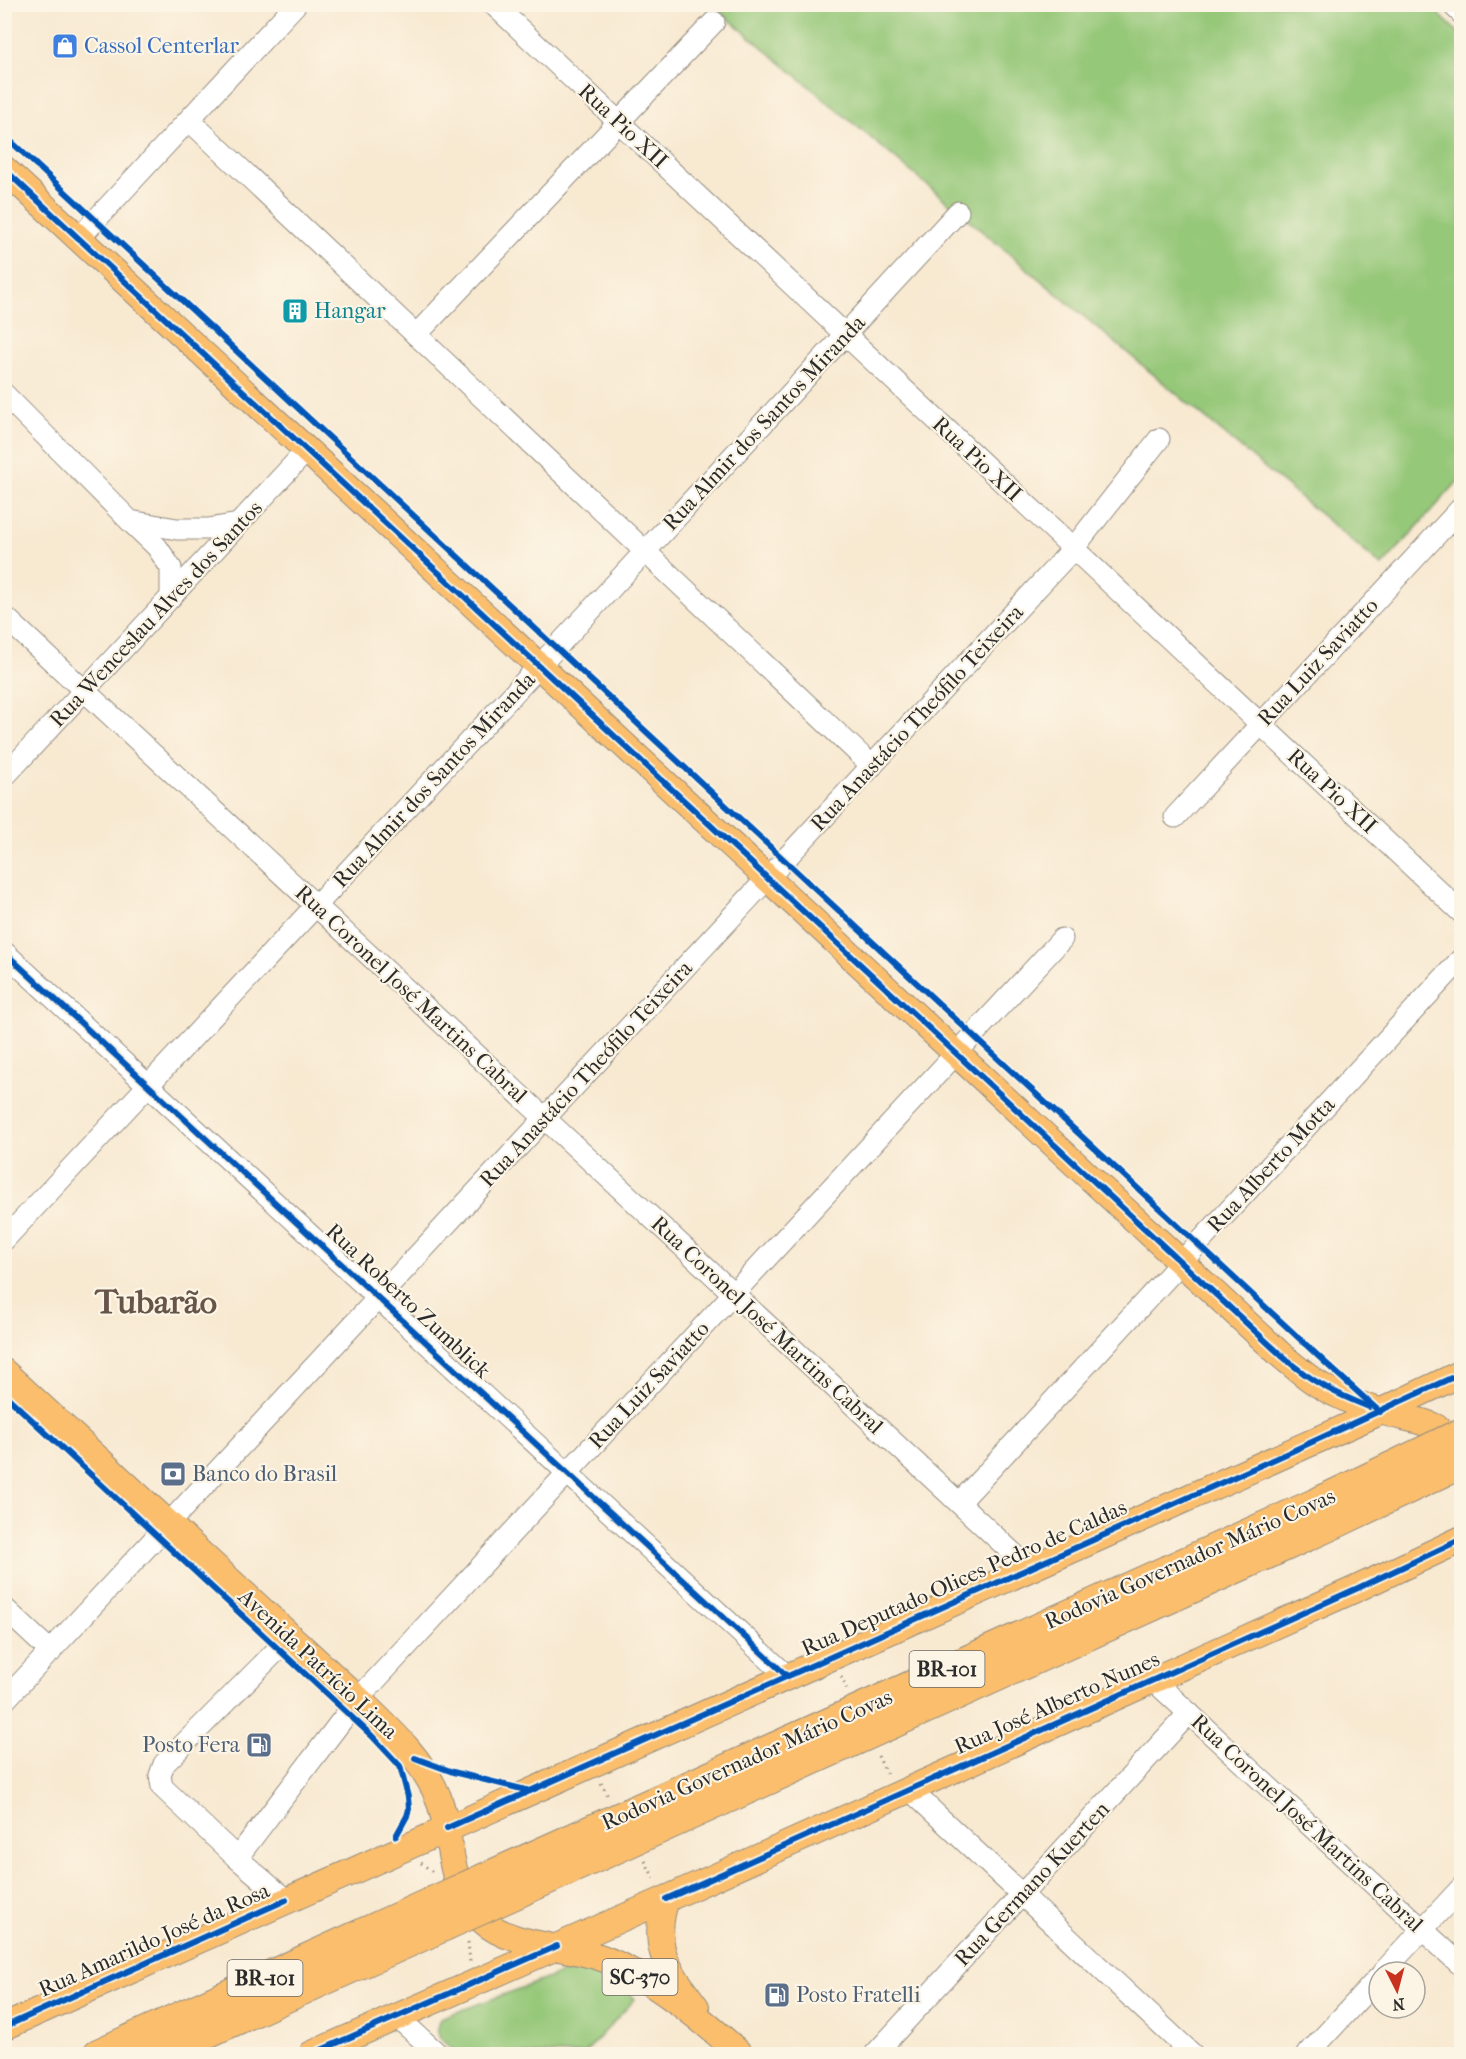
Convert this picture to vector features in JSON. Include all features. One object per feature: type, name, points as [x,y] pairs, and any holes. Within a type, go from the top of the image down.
[{"type":"highway","name":"Rodovia Governador Mário Covas","points":[[160,2055],[438,1914],[1319,1502],[1461,1433]]},
{"type":"highway","name":"Rodovia Governador Mário Covas","points":[[98,2055],[438,1914],[1296,1541],[1461,1463]]},
{"type":"main road","points":[[4,169],[1180,1263],[1307,1378],[1335,1394],[1380,1412],[1418,1419],[1441,1429],[1461,1450]]},
{"type":"main road","name":"Avenida Patrício Lima","points":[[4,1372],[358,1699],[415,1758],[429,1778],[438,1798],[447,1828],[456,1881],[466,1900],[483,1921],[520,1940],[557,1946],[603,1959],[625,1969],[648,1982],[713,2029],[740,2055]]},
{"type":"main road","name":"Rua Deputado Olices Pedro de Caldas","points":[[447,1828],[1380,1412],[1461,1373]]},
{"type":"main road","name":"Rua José Alberto Nunes","points":[[312,2055],[909,1790],[1461,1539]]},
{"type":"main road","points":[[414,1843],[426,1810],[415,1758]]},
{"type":"main road","name":"Rua Amarildo José da Rosa","points":[[4,2027],[447,1828]]},
{"type":"main road","name":"Avenida Patrício Lima","points":[[666,1899],[660,1917],[659,1939],[666,1962],[676,1980],[713,2029]]},
{"type":"street","points":[[79,238],[296,4]]},
{"type":"street","name":"Rua Pio XII","points":[[493,4],[1461,913]]},
{"type":"street","points":[[1452,4],[1461,14]]},
{"type":"street","points":[[416,335],[714,22]]},
{"type":"street","points":[[189,120],[872,766]]},
{"type":"street","name":"Rua Almir dos Santos Miranda","points":[[4,1240],[645,552],[958,212]]},
{"type":"street","points":[[4,394],[157,547],[171,568],[171,597]]},
{"type":"street","name":"Rua Anastácio Theófilo Teixeira","points":[[4,1701],[1073,549],[1159,439]]},
{"type":"street","name":"Rua Wenceslau Alves dos Santos","points":[[4,777],[307,450]]},
{"type":"street","name":"Rua Luiz Saviatto","points":[[1175,817],[1461,507]]},
{"type":"street","points":[[130,521],[177,529],[208,529],[239,524]]},
{"type":"street","name":"Rua Coronel José Martins Cabral","points":[[4,616],[1029,1568]]},
{"type":"street","name":"Rua Luiz Saviatto","points":[[237,1858],[358,1699],[1062,939]]},
{"type":"street","name":"Rua Roberto Zumblick","points":[[4,952],[787,1676]]},
{"type":"street","name":"Rua Alberto Motta","points":[[959,1503],[1461,958]]},
{"type":"street","points":[[4,1608],[51,1652]]},
{"type":"street","points":[[286,1900],[237,1858],[162,1787],[160,1775],[164,1764],[290,1637]]},
{"type":"street","name":"Rua Coronel José Martins Cabral","points":[[1153,1680],[1461,1966]]},
{"type":"street","name":"Rua Germano Kuerten","points":[[875,2055],[1189,1713]]},
{"type":"street","points":[[909,1790],[1192,2055]]},
{"type":"street","points":[[1394,1960],[1461,1887]]},
{"type":"street","points":[[1308,2055],[1367,1990]]},
{"type":"street","points":[[397,2017],[438,2055]]},
{"type":"green space","points":[[712,5],[1429,5],[1461,35],[1461,478],[1382,566]]},
{"type":"green space","points":[[590,1963],[607,1970],[635,1999],[584,2054],[458,2054],[444,2043],[439,2035],[440,2018]]},
{"type":"cycle path","points":[[4,135],[1380,1412]]},
{"type":"cycle path","points":[[4,169],[1283,1357],[1324,1386],[1369,1407]]},
{"type":"cycle path","points":[[4,952],[787,1676]]},
{"type":"cycle path","points":[[447,1828],[1288,1453],[1462,1373]]},
{"type":"cycle path","points":[[4,1394],[372,1736],[400,1766],[409,1809],[396,1836]]},
{"type":"cycle path","points":[[666,1899],[1462,1539]]},
{"type":"cycle path","points":[[415,1758],[453,1772],[530,1791]]},
{"type":"cycle path","points":[[4,2027],[286,1900]]},
{"type":"cycle path","points":[[312,2054],[557,1946]]},
{"type":"place","name":"Cassol Centerlar","points":[[65,46]]},
{"type":"place","name":"Hangar","points":[[295,311]]},
{"type":"place","name":"Banco do Brasil","points":[[173,1474]]},
{"type":"place","name":"Posto Fera","points":[[259,1745]]},
{"type":"place","name":"Posto Fratelli","points":[[777,1995]]},
{"type":"district","name":"Tubarão","points":[[156,1302]]}]
